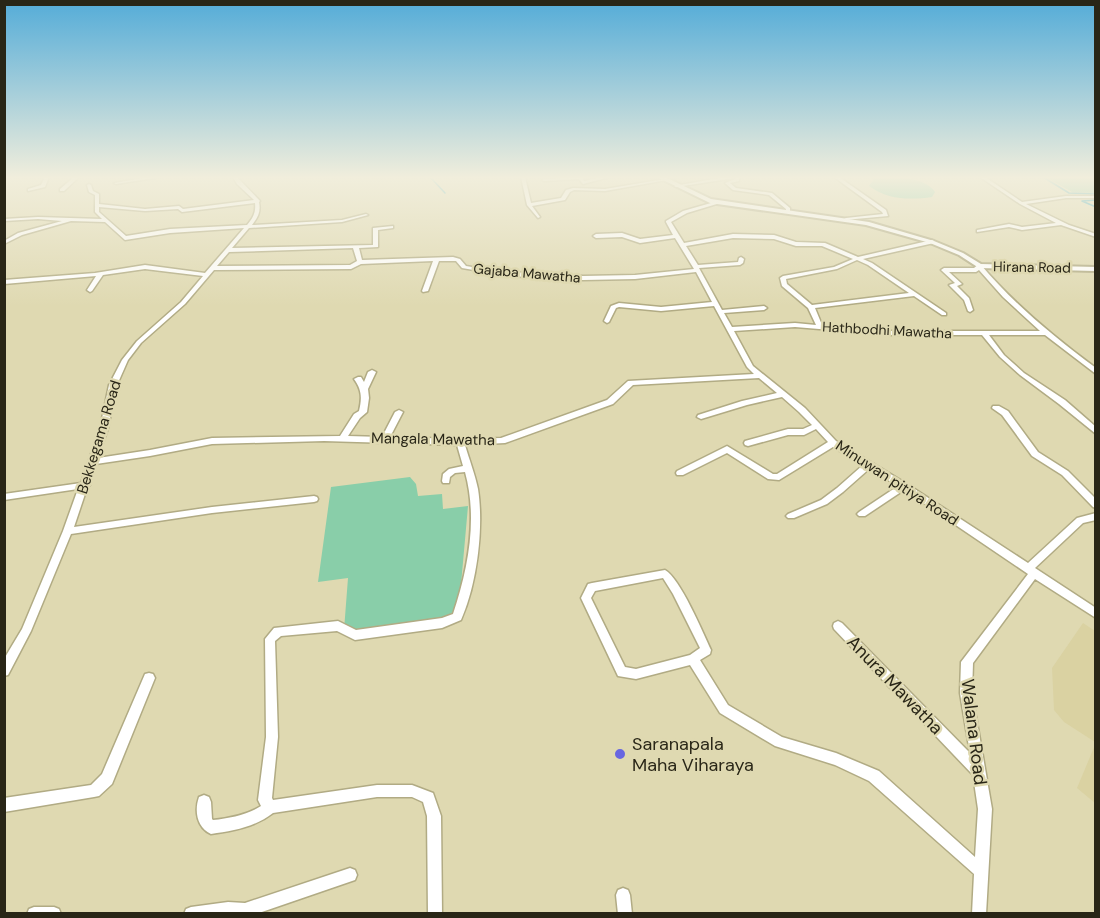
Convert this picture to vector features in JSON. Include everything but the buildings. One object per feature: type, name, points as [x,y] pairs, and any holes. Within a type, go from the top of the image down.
[{"type":"street","points":[[4,243],[20,234],[69,220]]},
{"type":"street","points":[[86,220],[105,221],[125,238],[170,231],[347,220]]},
{"type":"street","name":"Bekkegama Road","points":[[4,672],[26,631],[86,485],[104,428],[113,385],[125,360],[139,342],[183,303],[254,220]]},
{"type":"street","points":[[596,236],[622,235],[640,241],[675,236],[668,222],[671,220]]},
{"type":"street","name":"Hirana Road","points":[[849,220],[932,242],[961,254],[979,266],[1095,269]]},
{"type":"street","points":[[1053,220],[1095,236]]},
{"type":"street","points":[[979,231],[1009,225],[1022,229],[1061,224]]},
{"type":"street","points":[[229,250],[376,246],[375,229],[392,227]]},
{"type":"street","name":"Minuwan pitiya Road","points":[[675,236],[697,268],[750,368],[784,394],[833,443],[904,486],[1095,614]]},
{"type":"street","points":[[682,245],[733,236],[774,237],[796,244],[823,244],[870,264],[944,314]]},
{"type":"street","points":[[820,327],[811,307],[784,285],[783,278],[835,268],[856,259],[932,242]]},
{"type":"street","points":[[356,248],[360,262]]},
{"type":"street","points":[[425,291],[437,259]]},
{"type":"street","name":"Gajaba Mawatha","points":[[4,282],[101,274],[145,267],[210,272],[351,267],[360,262],[437,259],[458,260],[464,267],[509,274],[583,278],[636,277],[740,263],[741,259]]},
{"type":"street","points":[[970,310],[966,299],[952,285],[959,284],[945,270],[976,270],[979,266],[1000,293],[1045,333],[1095,372]]},
{"type":"street","points":[[90,290],[101,274]]},
{"type":"street","points":[[811,307],[916,294]]},
{"type":"street","points":[[607,321],[613,307],[619,305],[661,309],[715,304]]},
{"type":"street","points":[[720,312],[764,308]]},
{"type":"street","name":"Hathbodhi Mawatha","points":[[730,329],[785,325],[892,333],[1045,333]]},
{"type":"street","points":[[984,333],[1009,362],[1062,402],[1095,432]]},
{"type":"street","points":[[344,438],[357,416],[363,412],[365,388],[372,372]]},
{"type":"street","name":"Mangala Mawatha","points":[[94,461],[150,453],[204,441],[344,438],[502,441],[610,402],[631,383],[759,376]]},
{"type":"street","points":[[358,379],[365,388]]},
{"type":"street","points":[[701,417],[784,394]]},
{"type":"street","points":[[996,408],[1005,413],[1035,454],[1065,473],[1095,505]]},
{"type":"street","points":[[386,438],[399,412]]},
{"type":"street","points":[[748,443],[788,432],[804,432],[816,426]]},
{"type":"street","points":[[270,807],[265,800],[272,737],[270,639],[278,631],[338,626],[355,635],[442,623],[457,617],[473,551],[475,503],[460,442]]},
{"type":"street","points":[[680,473],[727,449],[771,477],[778,477],[833,443]]},
{"type":"street","points":[[791,516],[824,502],[869,464]]},
{"type":"street","points":[[446,481],[446,476],[452,471],[468,468]]},
{"type":"street","points":[[4,497],[86,485]]},
{"type":"street","points":[[862,514],[904,486]]},
{"type":"street","points":[[68,531],[212,510],[314,499]]},
{"type":"street","name":"Walana Road","points":[[979,914],[985,809],[966,693],[967,662],[1034,572],[1080,520],[1095,516]]},
{"type":"street","points":[[664,574],[677,591],[706,650],[693,659],[636,674],[622,672],[586,598],[592,587],[664,574]]},
{"type":"street","name":"Anura Mawatha","points":[[838,626],[978,770]]},
{"type":"street","points":[[693,659],[724,709],[779,742],[836,759],[874,776],[982,872]]},
{"type":"street","points":[[4,805],[94,791],[108,779],[149,678]]},
{"type":"street","points":[[204,802],[205,822],[211,827],[231,825],[261,815],[270,807],[376,791],[412,791],[428,798],[434,816],[435,914]]},
{"type":"street","points":[[191,914],[228,909],[245,912],[350,875]]},
{"type":"street","points":[[623,895],[625,914]]},
{"type":"street","points":[[34,914],[54,914]]},
{"type":"shaded area","points":[[1083,623],[1095,631],[1095,742],[1064,722],[1054,710],[1052,668]]},
{"type":"shaded area","points":[[1095,745],[1095,803],[1077,788]]},
{"type":"green space","points":[[410,477],[416,484],[418,496],[442,494],[443,509],[468,506],[459,607],[450,614],[422,623],[344,630],[348,578],[318,582],[331,487]]},
{"type":"place","name":"Saranapala Maha Viharaya","points":[[620,754]]}]
